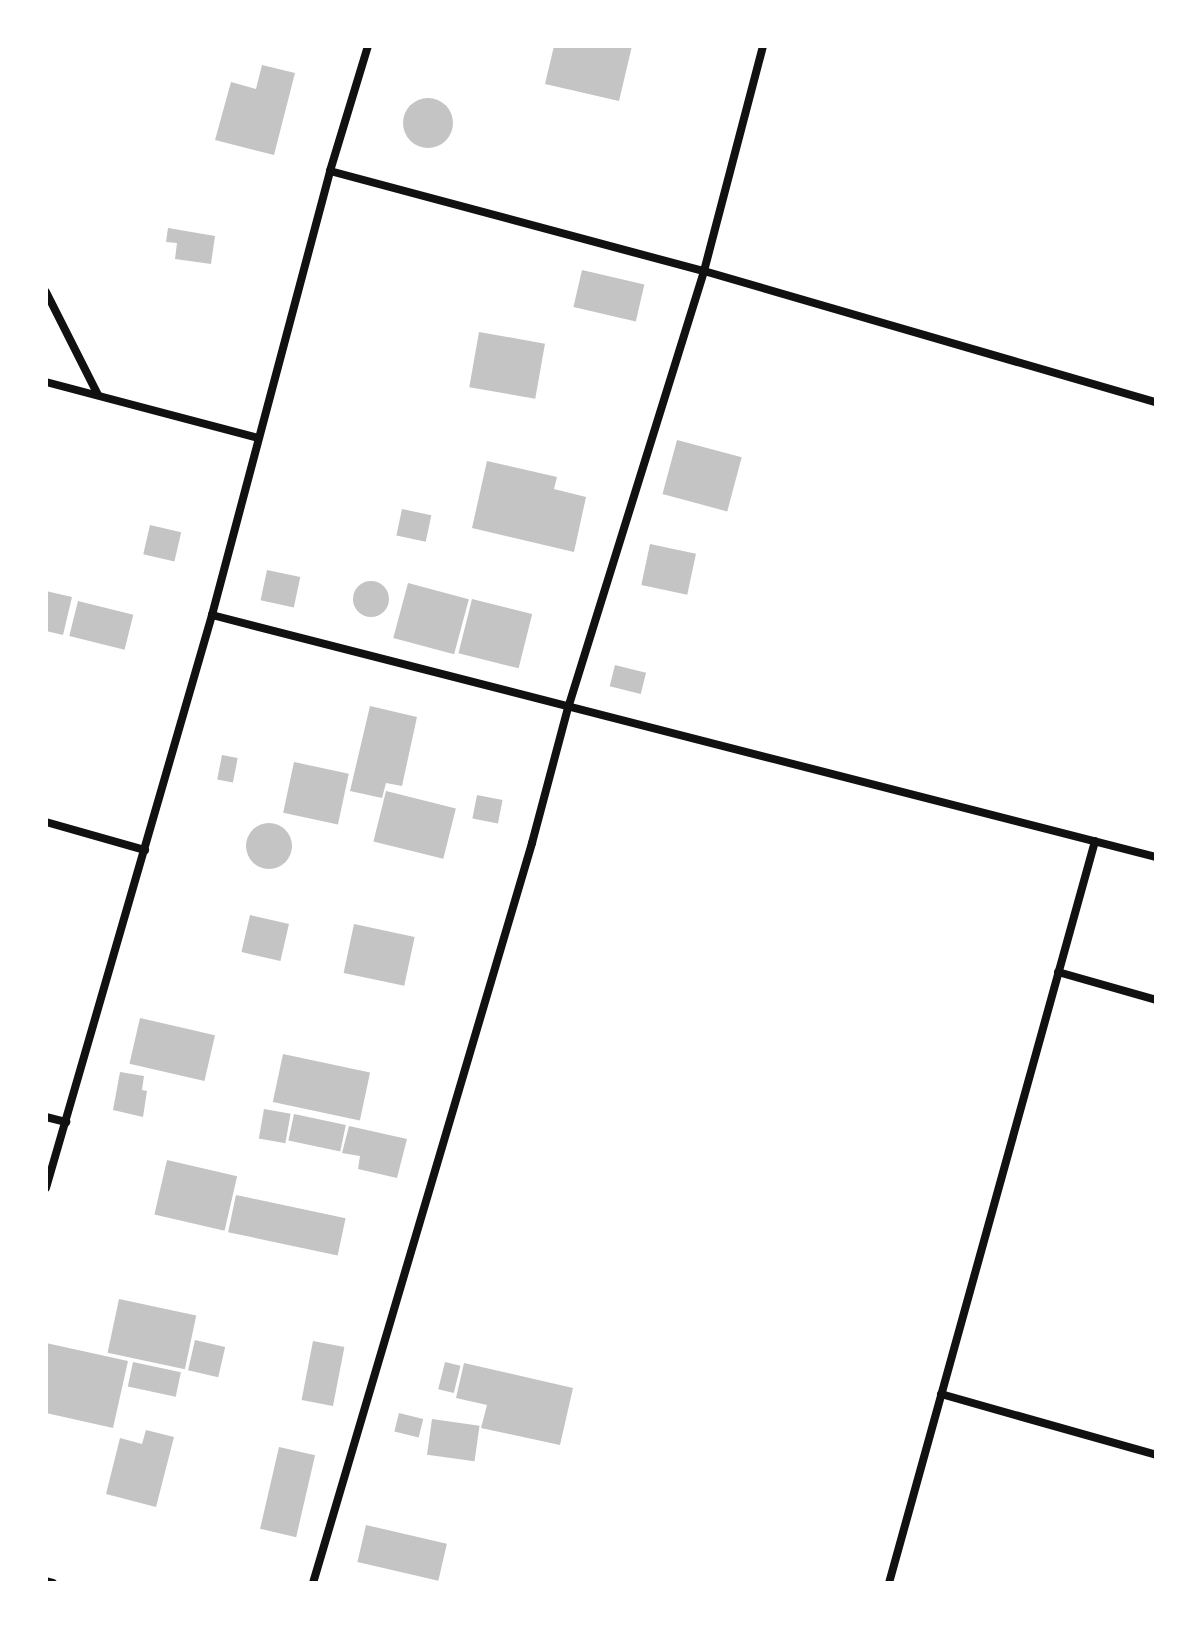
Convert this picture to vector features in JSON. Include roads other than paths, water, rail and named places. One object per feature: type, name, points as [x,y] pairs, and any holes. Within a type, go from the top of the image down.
[{"type":"street","points":[[46,1188],[212,615],[330,171],[368,46]]},
{"type":"street","points":[[313,1583],[532,843],[568,708],[704,271],[763,46]]},
{"type":"street","points":[[330,171],[704,271],[1156,402]]},
{"type":"street","points":[[46,292],[98,395]]},
{"type":"street","points":[[46,382],[258,438]]},
{"type":"street","points":[[212,615],[1156,857]]},
{"type":"street","points":[[46,822],[145,850]]},
{"type":"street","points":[[889,1583],[1095,841]]},
{"type":"street","points":[[1058,972],[1156,1000]]},
{"type":"street","points":[[46,1117],[66,1122]]},
{"type":"street","points":[[941,1394],[1156,1455]]},
{"type":"street","points":[[46,1581],[53,1583]]}]
